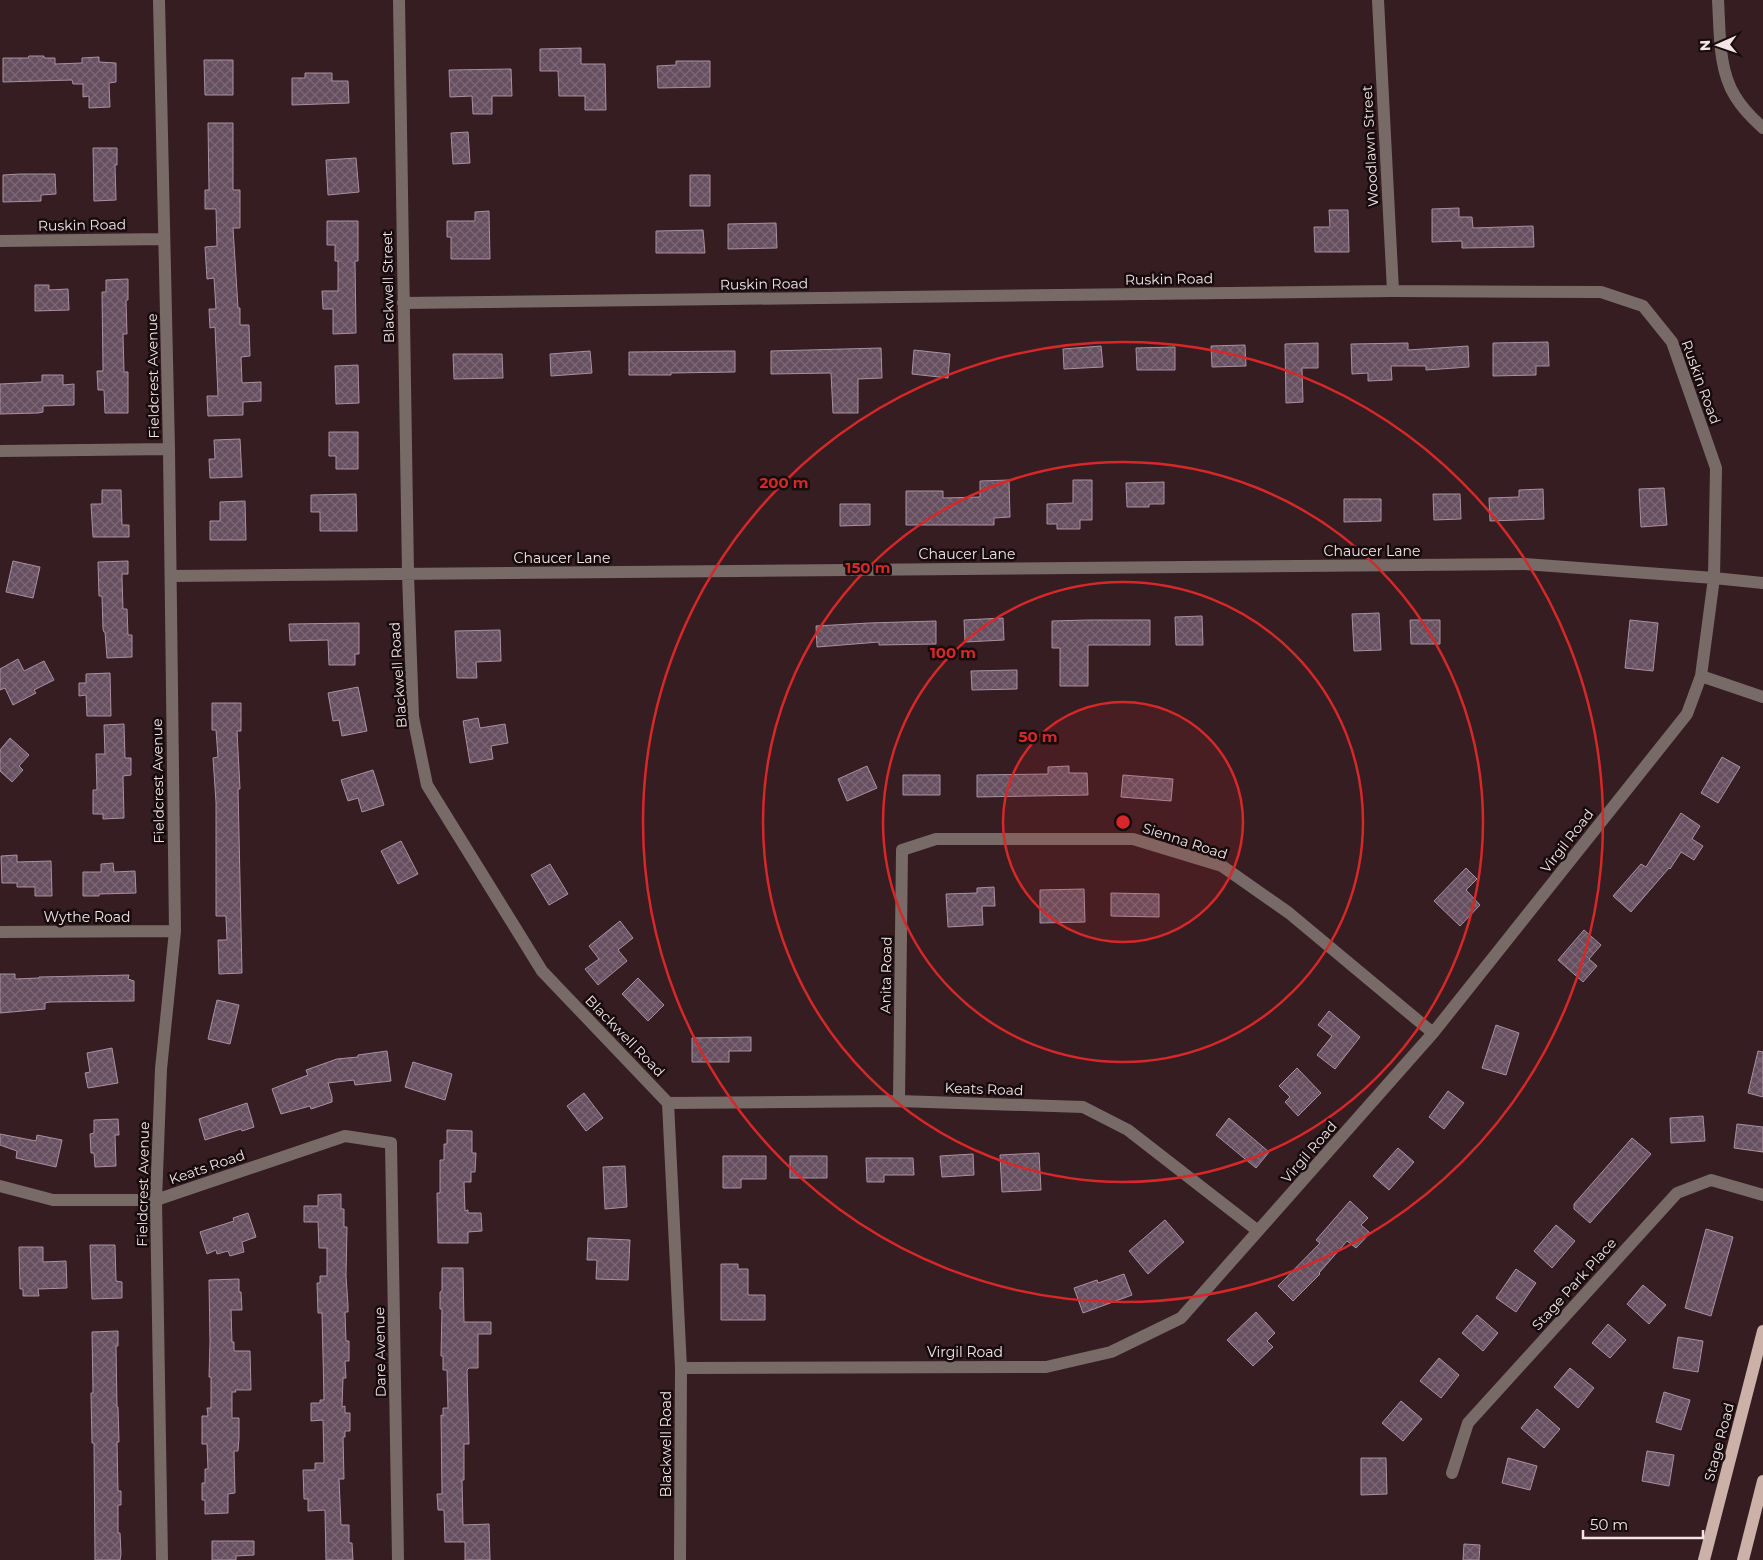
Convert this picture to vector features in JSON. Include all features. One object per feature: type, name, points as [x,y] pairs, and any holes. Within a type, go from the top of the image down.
[{"type":"main road","name":"Stage Road","points":[[1704,1560],[1763,1331]]},
{"type":"main road","points":[[1743,1560],[1763,1481]]},
{"type":"street","name":"Fieldcrest Avenue","points":[[159,0],[169,449],[175,931],[161,1069],[156,1200],[162,1560]]},
{"type":"street","name":"Blackwell Street","points":[[399,0],[408,574]]},
{"type":"street","name":"Woodlawn Street","points":[[1378,0],[1392,291]]},
{"type":"street","points":[[1718,0],[1723,57],[1730,85],[1735,96],[1746,111],[1763,128]]},
{"type":"street","name":"Ruskin Road","points":[[0,241],[164,240]]},
{"type":"street","name":"Ruskin Road","points":[[403,303],[1392,291],[1601,292],[1643,306],[1672,342],[1716,468],[1714,578]]},
{"type":"street","points":[[0,451],[169,449]]},
{"type":"street","name":"Chaucer Lane","points":[[171,576],[1525,564],[1763,583]]},
{"type":"street","name":"Blackwell Road","points":[[408,574],[413,717],[427,785],[542,971],[668,1103],[681,1368],[680,1560]]},
{"type":"street","name":"Virgil Road","points":[[681,1368],[1046,1367],[1111,1352],[1181,1318],[1433,1033],[1687,714],[1701,676],[1714,578]]},
{"type":"street","points":[[1701,676],[1762,695]]},
{"type":"street","name":"Sienna Road","points":[[902,850],[936,839],[1132,839],[1222,866],[1290,913],[1433,1033]]},
{"type":"street","name":"Anita Road","points":[[899,1101],[902,850]]},
{"type":"street","name":"Wythe Road","points":[[0,932],[175,931]]},
{"type":"street","name":"Keats Road","points":[[668,1103],[899,1101],[1083,1107],[1128,1130],[1258,1232]]},
{"type":"street","name":"Keats Road","points":[[0,1186],[53,1200],[156,1200],[345,1136],[391,1143]]},
{"type":"street","name":"Dare Avenue","points":[[391,1143],[398,1560]]},
{"type":"street","name":"Stage Park Place","points":[[1452,1473],[1468,1423],[1677,1193],[1711,1180],[1763,1195]]},
{"type":"building","points":[[581,48],[581,64],[605,64],[606,110],[585,110],[585,96],[559,96],[558,71],[540,71],[540,49]]},
{"type":"building","points":[[29,56],[55,58],[55,64],[82,63],[82,58],[99,57],[99,62],[116,63],[116,82],[109,83],[110,107],[89,108],[89,96],[83,97],[83,84],[73,84],[72,80],[3,82],[3,58],[28,58]]},
{"type":"building","points":[[204,60],[233,60],[233,95],[205,95]]},
{"type":"building","points":[[676,61],[710,61],[710,87],[658,88],[657,66],[676,65]]},
{"type":"building","points":[[511,69],[512,96],[492,96],[492,114],[473,114],[472,96],[450,97],[449,70]]},
{"type":"building","points":[[305,73],[332,73],[332,81],[348,81],[349,103],[292,105],[292,78],[305,78]]},
{"type":"building","points":[[208,123],[233,123],[233,190],[240,190],[240,228],[233,228],[238,308],[240,308],[240,325],[249,325],[250,356],[241,357],[242,383],[261,382],[261,401],[243,402],[243,415],[208,416],[207,396],[218,396],[215,327],[210,328],[209,309],[216,309],[214,278],[207,279],[205,247],[217,246],[216,209],[205,209],[205,190],[209,190]]},
{"type":"building","points":[[468,132],[470,163],[453,164],[451,133]]},
{"type":"building","points":[[93,148],[117,148],[117,165],[115,165],[116,200],[94,201]]},
{"type":"building","points":[[356,158],[359,192],[328,195],[326,160]]},
{"type":"building","points":[[55,174],[56,194],[41,195],[41,201],[3,202],[3,175]]},
{"type":"building","points":[[690,175],[710,175],[710,206],[690,206]]},
{"type":"building","points":[[1459,208],[1459,217],[1472,217],[1473,228],[1533,226],[1534,247],[1462,248],[1462,241],[1432,242],[1432,209]]},
{"type":"building","points":[[1329,210],[1348,210],[1349,252],[1315,252],[1314,227],[1330,227]]},
{"type":"building","points":[[489,211],[490,259],[451,259],[451,237],[447,237],[447,221],[475,221],[475,212]]},
{"type":"building","points":[[327,221],[358,221],[358,261],[355,261],[356,333],[333,334],[333,309],[323,309],[322,291],[338,291],[338,261],[335,261],[335,245],[327,245]]},
{"type":"building","points":[[776,223],[777,248],[728,249],[728,224]]},
{"type":"building","points":[[703,230],[705,253],[656,253],[656,231]]},
{"type":"building","points":[[128,279],[128,300],[126,300],[127,334],[123,334],[124,372],[128,372],[128,413],[105,413],[104,390],[98,390],[97,371],[103,371],[102,292],[106,292],[106,280]]},
{"type":"building","points":[[35,285],[49,285],[49,290],[68,289],[69,310],[35,311]]},
{"type":"building","points":[[1548,342],[1549,366],[1536,366],[1536,375],[1493,376],[1493,343]]},
{"type":"building","points":[[1318,343],[1318,368],[1302,368],[1303,402],[1286,403],[1285,344]]},
{"type":"building","points":[[1408,343],[1408,350],[1468,346],[1469,367],[1426,370],[1426,366],[1391,366],[1392,380],[1368,381],[1368,373],[1352,374],[1351,344]]},
{"type":"building","points":[[1245,345],[1246,366],[1212,367],[1211,346]]},
{"type":"building","points":[[1101,346],[1103,367],[1064,369],[1063,349]]},
{"type":"building","points":[[1175,347],[1175,370],[1137,370],[1136,348]]},
{"type":"building","points":[[881,348],[882,378],[858,379],[858,413],[833,413],[831,373],[771,374],[771,351]]},
{"type":"building","points":[[914,350],[950,354],[948,378],[912,374]]},
{"type":"building","points":[[590,351],[592,373],[551,376],[550,354]]},
{"type":"building","points":[[735,351],[735,372],[629,375],[629,352]]},
{"type":"building","points":[[453,354],[502,354],[503,378],[454,379]]},
{"type":"building","points":[[358,365],[359,403],[336,404],[335,366]]},
{"type":"building","points":[[42,375],[63,375],[63,385],[74,384],[74,405],[43,406],[43,412],[38,413],[0,414],[0,384],[42,382]]},
{"type":"building","points":[[329,432],[358,432],[358,469],[336,469],[336,456],[329,456]]},
{"type":"building","points":[[240,439],[242,477],[210,478],[209,459],[215,459],[214,440]]},
{"type":"building","points":[[1009,480],[1010,517],[994,518],[994,525],[906,525],[906,491],[943,491],[943,498],[980,497],[980,481]]},
{"type":"building","points":[[1073,480],[1092,480],[1092,520],[1080,520],[1080,529],[1057,529],[1057,524],[1047,524],[1047,504],[1073,503]]},
{"type":"building","points":[[1164,482],[1164,504],[1149,504],[1149,507],[1127,507],[1126,483]]},
{"type":"building","points":[[1664,488],[1667,525],[1641,527],[1639,489]]},
{"type":"building","points":[[1543,489],[1544,519],[1490,521],[1489,498],[1519,497],[1519,490]]},
{"type":"building","points":[[102,490],[121,490],[122,525],[129,525],[129,537],[93,537],[91,504],[102,504]]},
{"type":"building","points":[[356,494],[357,531],[320,531],[320,512],[311,512],[311,495]]},
{"type":"building","points":[[1433,494],[1460,494],[1461,519],[1434,520]]},
{"type":"building","points":[[1344,499],[1381,499],[1381,521],[1344,522]]},
{"type":"building","points":[[245,501],[246,540],[210,540],[210,521],[220,521],[220,502]]},
{"type":"building","points":[[840,504],[870,504],[870,525],[840,526]]},
{"type":"building","points":[[13,561],[40,567],[33,598],[6,592]]},
{"type":"building","points":[[128,561],[128,574],[122,574],[123,609],[127,609],[128,635],[132,635],[132,657],[107,658],[105,632],[103,629],[102,596],[99,596],[98,562]]},
{"type":"building","points":[[1379,613],[1381,650],[1354,651],[1352,614]]},
{"type":"building","points":[[1202,616],[1203,645],[1176,645],[1175,617]]},
{"type":"building","points":[[1003,618],[1004,640],[965,642],[964,620]]},
{"type":"building","points":[[1150,620],[1150,645],[1088,645],[1088,686],[1060,686],[1060,648],[1052,648],[1052,621]]},
{"type":"building","points":[[1410,620],[1440,620],[1440,644],[1411,644]]},
{"type":"building","points":[[1630,620],[1658,623],[1653,671],[1625,668]]},
{"type":"building","points":[[936,621],[936,644],[879,645],[879,642],[817,647],[816,626]]},
{"type":"building","points":[[359,623],[359,654],[355,654],[355,665],[329,665],[328,640],[290,641],[289,624]]},
{"type":"building","points":[[500,630],[501,661],[476,662],[477,678],[457,678],[455,631]]},
{"type":"building","points":[[18,659],[24,671],[44,661],[54,680],[34,690],[36,693],[13,705],[5,688],[0,690],[0,669]]},
{"type":"building","points":[[1017,670],[1017,689],[972,690],[971,671]]},
{"type":"building","points":[[110,673],[111,716],[87,716],[86,695],[79,696],[79,683],[86,683],[86,674]]},
{"type":"building","points":[[358,687],[367,731],[342,736],[339,720],[333,721],[328,693]]},
{"type":"building","points":[[212,703],[241,703],[241,731],[237,731],[240,789],[238,789],[242,973],[219,974],[218,940],[227,940],[226,916],[216,916],[216,802],[213,758],[218,757],[216,730],[212,730]]},
{"type":"building","points":[[478,718],[480,728],[505,724],[508,743],[491,746],[493,759],[470,763],[463,721]]},
{"type":"building","points":[[124,724],[125,758],[131,758],[131,775],[123,776],[124,818],[103,819],[103,814],[93,814],[93,790],[97,790],[96,754],[105,754],[104,725]]},
{"type":"building","points":[[10,738],[29,755],[19,766],[23,770],[12,782],[0,771],[0,750]]},
{"type":"building","points":[[1722,757],[1740,767],[1718,803],[1701,793]]},
{"type":"building","points":[[867,766],[877,788],[847,801],[838,779]]},
{"type":"building","points":[[1069,766],[1069,773],[1087,773],[1088,795],[977,797],[977,775],[1048,774],[1048,767]]},
{"type":"building","points":[[373,770],[384,805],[362,812],[358,798],[348,801],[341,780]]},
{"type":"building","points":[[903,775],[940,775],[940,795],[903,795]]},
{"type":"building","points":[[1123,775],[1173,779],[1171,801],[1121,797]]},
{"type":"building","points":[[1681,813],[1700,826],[1692,839],[1703,846],[1694,860],[1681,852],[1670,869],[1631,912],[1613,896],[1641,864],[1646,867]]},
{"type":"building","points":[[401,841],[418,874],[398,884],[381,851]]},
{"type":"building","points":[[17,855],[17,862],[51,861],[52,896],[35,896],[35,887],[17,887],[17,883],[2,883],[1,856]]},
{"type":"building","points":[[113,863],[114,872],[135,871],[136,893],[83,896],[83,872],[101,872],[101,864]]},
{"type":"building","points":[[550,864],[568,894],[549,905],[531,875]]},
{"type":"building","points":[[1466,868],[1477,879],[1466,890],[1480,905],[1460,926],[1434,901]]},
{"type":"building","points":[[994,887],[995,906],[982,906],[983,925],[948,927],[946,894],[977,893],[977,888]]},
{"type":"building","points":[[1084,889],[1085,922],[1040,923],[1040,890]]},
{"type":"building","points":[[1111,893],[1159,894],[1159,917],[1111,916]]},
{"type":"building","points":[[620,921],[633,938],[618,950],[627,961],[598,985],[585,969],[599,959],[589,946]]},
{"type":"building","points":[[1584,930],[1601,945],[1589,959],[1597,966],[1583,982],[1558,960]]},
{"type":"building","points":[[0,974],[15,974],[15,979],[129,975],[128,979],[134,981],[134,1001],[50,1002],[45,1003],[45,1009],[0,1013]]},
{"type":"building","points":[[638,978],[664,1005],[648,1021],[622,994]]},
{"type":"building","points":[[217,1000],[239,1005],[230,1044],[208,1039]]},
{"type":"building","points":[[1329,1011],[1360,1037],[1335,1069],[1317,1055],[1332,1036],[1318,1025]]},
{"type":"building","points":[[1496,1025],[1519,1033],[1506,1075],[1482,1068]]},
{"type":"building","points":[[751,1037],[751,1051],[729,1051],[729,1062],[692,1062],[692,1038]]},
{"type":"building","points":[[112,1048],[118,1083],[88,1088],[85,1073],[90,1072],[87,1053]]},
{"type":"building","points":[[387,1051],[391,1081],[355,1085],[354,1080],[328,1083],[332,1102],[311,1109],[310,1106],[281,1114],[272,1089],[308,1075],[306,1070],[337,1059]]},
{"type":"building","points":[[1758,1051],[1763,1052],[1763,1097],[1748,1093]]},
{"type":"building","points":[[413,1062],[452,1074],[445,1100],[405,1087]]},
{"type":"building","points":[[1297,1068],[1321,1093],[1298,1116],[1285,1102],[1290,1097],[1279,1086]]},
{"type":"building","points":[[1448,1091],[1464,1103],[1444,1129],[1429,1117]]},
{"type":"building","points":[[584,1093],[603,1118],[586,1131],[567,1106]]},
{"type":"building","points":[[247,1103],[254,1127],[205,1140],[199,1119]]},
{"type":"building","points":[[1703,1116],[1705,1141],[1671,1143],[1670,1118]]},
{"type":"building","points":[[1229,1118],[1269,1152],[1256,1168],[1216,1135]]},
{"type":"building","points":[[118,1119],[119,1135],[115,1135],[116,1166],[95,1167],[94,1153],[91,1153],[90,1134],[94,1133],[94,1120]]},
{"type":"building","points":[[1737,1124],[1763,1127],[1763,1152],[1734,1148]]},
{"type":"building","points":[[447,1130],[472,1131],[472,1153],[476,1153],[475,1172],[471,1172],[471,1182],[464,1182],[465,1211],[468,1210],[468,1213],[481,1213],[482,1231],[468,1232],[468,1243],[438,1243],[437,1193],[440,1193],[440,1160],[444,1160],[444,1144],[447,1144]]},
{"type":"building","points":[[0,1134],[36,1141],[37,1135],[62,1140],[56,1167],[16,1158],[17,1151],[0,1145]]},
{"type":"building","points":[[1632,1138],[1651,1154],[1590,1223],[1574,1209],[1574,1204]]},
{"type":"building","points":[[1398,1148],[1414,1162],[1389,1190],[1373,1176]]},
{"type":"building","points":[[1039,1153],[1041,1190],[1002,1192],[1000,1155]]},
{"type":"building","points":[[973,1154],[974,1175],[942,1177],[940,1156]]},
{"type":"building","points":[[723,1156],[766,1156],[766,1179],[741,1179],[741,1188],[723,1188]]},
{"type":"building","points":[[790,1156],[827,1156],[827,1178],[790,1178]]},
{"type":"building","points":[[866,1158],[913,1158],[914,1175],[884,1175],[884,1182],[867,1182]]},
{"type":"building","points":[[625,1166],[627,1207],[605,1209],[603,1167]]},
{"type":"building","points":[[341,1194],[341,1209],[344,1209],[344,1227],[347,1227],[346,1276],[348,1312],[345,1312],[346,1341],[349,1341],[349,1361],[345,1361],[346,1378],[343,1378],[342,1407],[345,1406],[345,1413],[350,1413],[350,1431],[345,1431],[345,1437],[343,1437],[344,1479],[339,1479],[341,1525],[349,1525],[349,1543],[352,1543],[353,1560],[326,1560],[325,1510],[308,1511],[308,1499],[304,1499],[303,1470],[315,1470],[315,1463],[324,1463],[323,1420],[311,1421],[311,1403],[320,1403],[320,1400],[324,1400],[322,1313],[318,1313],[317,1283],[320,1283],[320,1276],[327,1276],[327,1248],[319,1248],[318,1222],[304,1222],[304,1206],[318,1206],[318,1195]]},
{"type":"building","points":[[1350,1201],[1368,1218],[1361,1225],[1370,1233],[1356,1248],[1347,1241],[1320,1274],[1293,1301],[1278,1286],[1320,1243],[1316,1240]]},
{"type":"building","points":[[248,1213],[256,1237],[242,1242],[244,1252],[230,1256],[228,1251],[217,1254],[216,1250],[207,1254],[200,1232],[234,1221],[233,1218]]},
{"type":"building","points":[[1165,1220],[1184,1242],[1148,1274],[1129,1251]]},
{"type":"building","points":[[1556,1225],[1575,1241],[1552,1268],[1534,1251]]},
{"type":"building","points":[[1706,1229],[1733,1237],[1711,1316],[1685,1308]]},
{"type":"building","points":[[588,1238],[630,1240],[628,1280],[596,1279],[597,1260],[587,1260]]},
{"type":"building","points":[[90,1245],[115,1245],[116,1281],[122,1282],[122,1298],[92,1299]]},
{"type":"building","points":[[19,1247],[43,1247],[43,1262],[66,1261],[67,1288],[38,1289],[39,1296],[23,1296],[23,1289],[20,1289]]},
{"type":"building","points":[[721,1264],[738,1264],[738,1269],[748,1269],[748,1295],[765,1295],[765,1320],[721,1320]]},
{"type":"building","points":[[442,1268],[463,1268],[464,1322],[491,1322],[491,1334],[478,1334],[478,1368],[469,1368],[467,1370],[469,1444],[464,1444],[464,1480],[462,1480],[463,1525],[489,1524],[490,1560],[465,1560],[465,1542],[445,1542],[444,1510],[438,1510],[437,1494],[442,1494],[441,1415],[443,1416],[443,1408],[448,1408],[447,1370],[443,1370],[443,1356],[441,1356],[442,1309],[440,1309],[440,1292],[442,1291]]},
{"type":"building","points":[[1516,1269],[1536,1283],[1516,1312],[1496,1298]]},
{"type":"building","points":[[1124,1274],[1132,1295],[1083,1313],[1074,1288],[1097,1280],[1098,1283]]},
{"type":"building","points":[[239,1279],[242,1310],[231,1310],[232,1342],[234,1342],[234,1351],[250,1351],[251,1390],[235,1390],[236,1392],[232,1392],[232,1418],[239,1418],[239,1438],[238,1451],[234,1451],[235,1493],[228,1494],[228,1513],[205,1514],[205,1500],[202,1500],[202,1483],[205,1483],[205,1469],[208,1469],[207,1444],[202,1444],[202,1416],[208,1416],[207,1408],[211,1408],[211,1377],[209,1377],[209,1280]]},
{"type":"building","points":[[1643,1285],[1666,1305],[1649,1324],[1627,1304]]},
{"type":"building","points":[[1256,1312],[1275,1333],[1267,1341],[1273,1347],[1253,1366],[1227,1340]]},
{"type":"building","points":[[1477,1315],[1498,1333],[1483,1351],[1462,1333]]},
{"type":"building","points":[[1608,1324],[1626,1340],[1610,1358],[1592,1343]]},
{"type":"building","points":[[118,1331],[118,1346],[116,1346],[119,1442],[117,1442],[118,1491],[121,1491],[121,1505],[118,1505],[118,1533],[120,1533],[121,1554],[120,1560],[95,1560],[94,1443],[92,1443],[91,1393],[93,1393],[92,1332]]},
{"type":"building","points":[[1678,1337],[1703,1341],[1698,1372],[1673,1368]]},
{"type":"building","points":[[1439,1358],[1459,1375],[1441,1398],[1420,1381]]},
{"type":"building","points":[[1570,1368],[1594,1388],[1578,1408],[1554,1387]]},
{"type":"building","points":[[1664,1392],[1690,1400],[1681,1430],[1656,1422]]},
{"type":"building","points":[[1401,1401],[1422,1419],[1403,1441],[1382,1423]]},
{"type":"building","points":[[1537,1409],[1560,1429],[1544,1448],[1521,1428]]},
{"type":"building","points":[[1647,1451],[1674,1455],[1669,1486],[1642,1481]]},
{"type":"building","points":[[1361,1458],[1386,1458],[1387,1494],[1361,1495]]},
{"type":"building","points":[[1508,1458],[1537,1466],[1530,1490],[1502,1483]]},
{"type":"building","points":[[212,1541],[254,1541],[254,1555],[236,1556],[236,1560],[212,1560]]},
{"type":"building","points":[[1464,1544],[1480,1545],[1479,1560],[1463,1560]]}]
